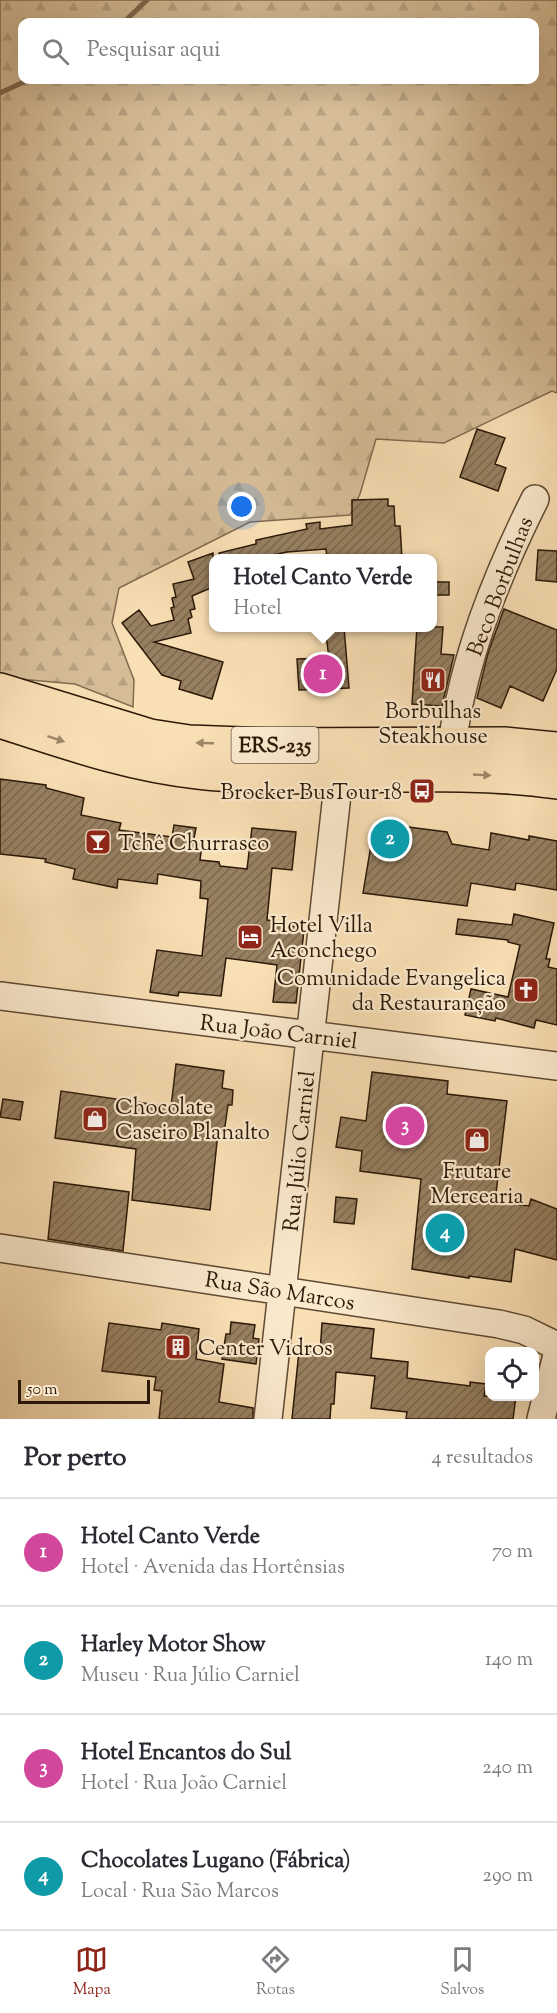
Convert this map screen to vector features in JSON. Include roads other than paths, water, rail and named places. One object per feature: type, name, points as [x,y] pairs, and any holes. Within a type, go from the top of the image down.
[{"type":"main road","name":"ERS-235","points":[[0,690],[150,736],[189,742],[268,745],[505,744],[557,749]]},
{"type":"main road","name":"ERS-235","points":[[0,721],[104,754],[154,766],[219,774],[339,777],[456,774],[557,782]]},
{"type":"main road","points":[[339,777],[348,760],[363,757],[461,753],[505,744]]},
{"type":"street","name":"Beco Borbulhas","points":[[452,744],[464,684],[479,628],[505,561],[534,499]]},
{"type":"street","name":"Rua Júlio Carniel","points":[[268,1419],[339,777]]},
{"type":"street","name":"Rua João Carniel","points":[[0,996],[557,1066]]},
{"type":"street","name":"Rua São Marcos","points":[[0,1248],[499,1324],[524,1330],[557,1346]]},
{"type":"street","points":[[541,1419],[557,1355]]},
{"type":"waterway","points":[[128,18],[147,0]]},
{"type":"waterway","points":[[0,93],[19,84]]},
{"type":"place","name":"Hotel Canto Verde","points":[[323,674]]},
{"type":"place","name":"Borbulhas Steakhouse","points":[[433,680]]},
{"type":"place","name":"Brocker BusTour 18","points":[[422,791]]},
{"type":"place","name":"Harley Motor Show","points":[[390,839]]},
{"type":"place","name":"Tchê Churrasco","points":[[98,842]]},
{"type":"place","name":"Hotel Villa Aconchego","points":[[250,937]]},
{"type":"place","name":"Comunidade Evangelica da Restauranção","points":[[526,990]]},
{"type":"place","name":"Chocolate Caseiro Planalto","points":[[95,1119]]},
{"type":"place","name":"Hotel Encantos do Sul","points":[[405,1126]]},
{"type":"place","name":"Frutare Mercearia","points":[[477,1140]]},
{"type":"place","name":"Chocolates Lugano (Fábrica)","points":[[445,1233]]},
{"type":"place","name":"Center Vidros","points":[[178,1347]]}]
